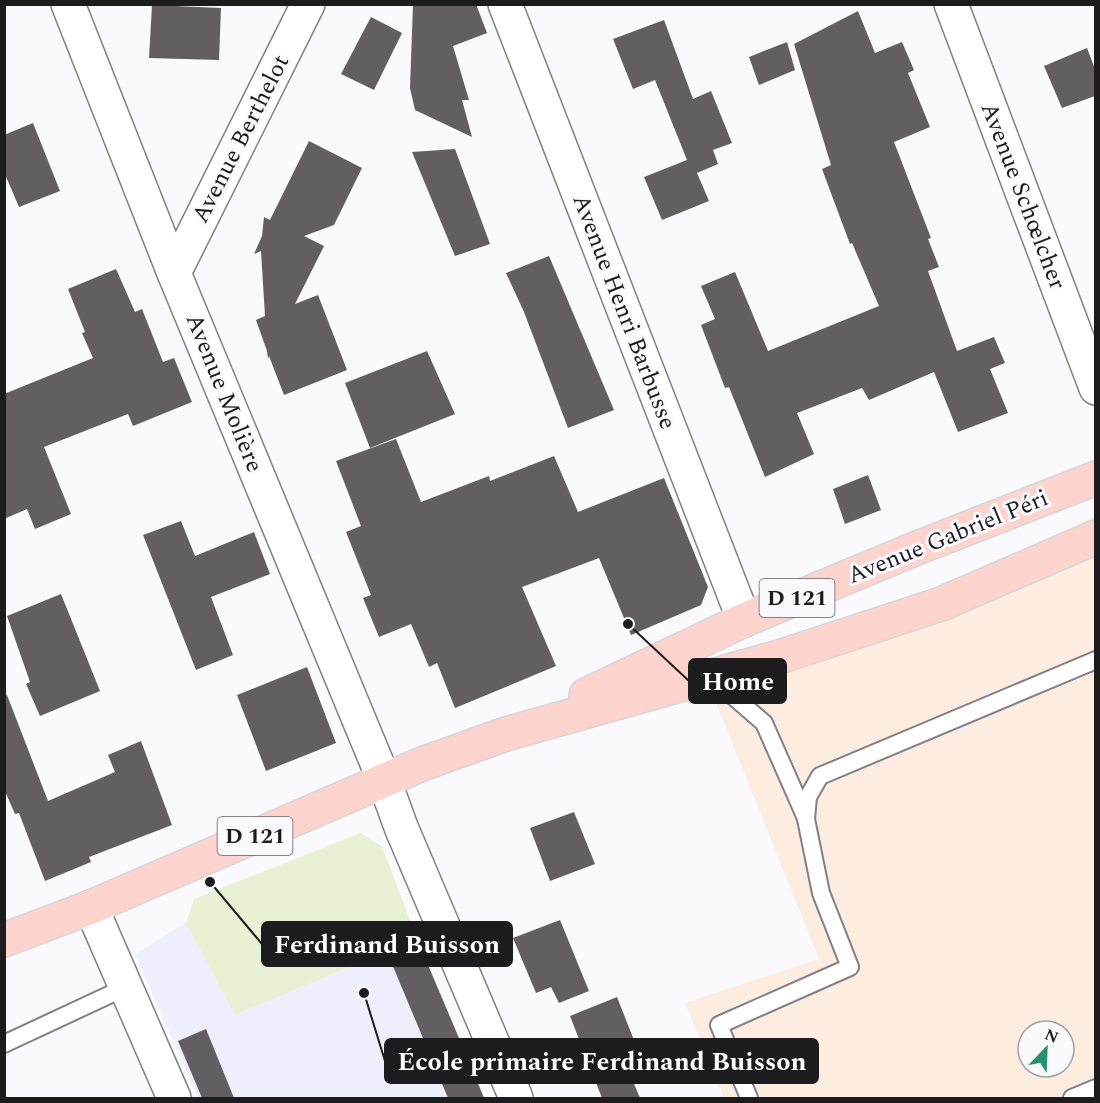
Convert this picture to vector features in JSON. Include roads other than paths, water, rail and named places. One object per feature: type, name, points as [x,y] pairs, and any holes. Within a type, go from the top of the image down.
[{"type":"main road","name":"Avenue Gabriel Péri","points":[[506,734],[744,620],[1095,478]]},
{"type":"main road","name":"Avenue Gabriel Péri","points":[[4,940],[91,907],[384,780],[506,734],[779,657],[941,604],[1095,537]]},
{"type":"street","name":"Avenue Molière","points":[[68,4],[174,273],[384,780],[401,827],[516,1098]]},
{"type":"street","name":"Avenue Berthelot","points":[[174,273],[308,4]]},
{"type":"street","name":"Avenue Henri Barbusse","points":[[505,4],[744,620]]},
{"type":"street","name":"Avenue Schœlcher","points":[[951,4],[1095,388]]},
{"type":"street","points":[[91,907],[174,1098]]},
{"type":"lane","points":[[806,819],[808,797],[820,776],[1095,660]]},
{"type":"lane","points":[[678,685],[727,691],[764,723],[806,819],[821,893],[850,967],[719,1025],[749,1098]]},
{"type":"lane","points":[[4,1044],[126,987]]},
{"type":"lane","points":[[1072,1098],[1095,1088]]},
{"type":"place","name":"Home","points":[[628,624]]},
{"type":"place","name":"Ferdinand Buisson","points":[[210,882]]},
{"type":"place","name":"École primaire Ferdinand Buisson","points":[[364,993]]}]
